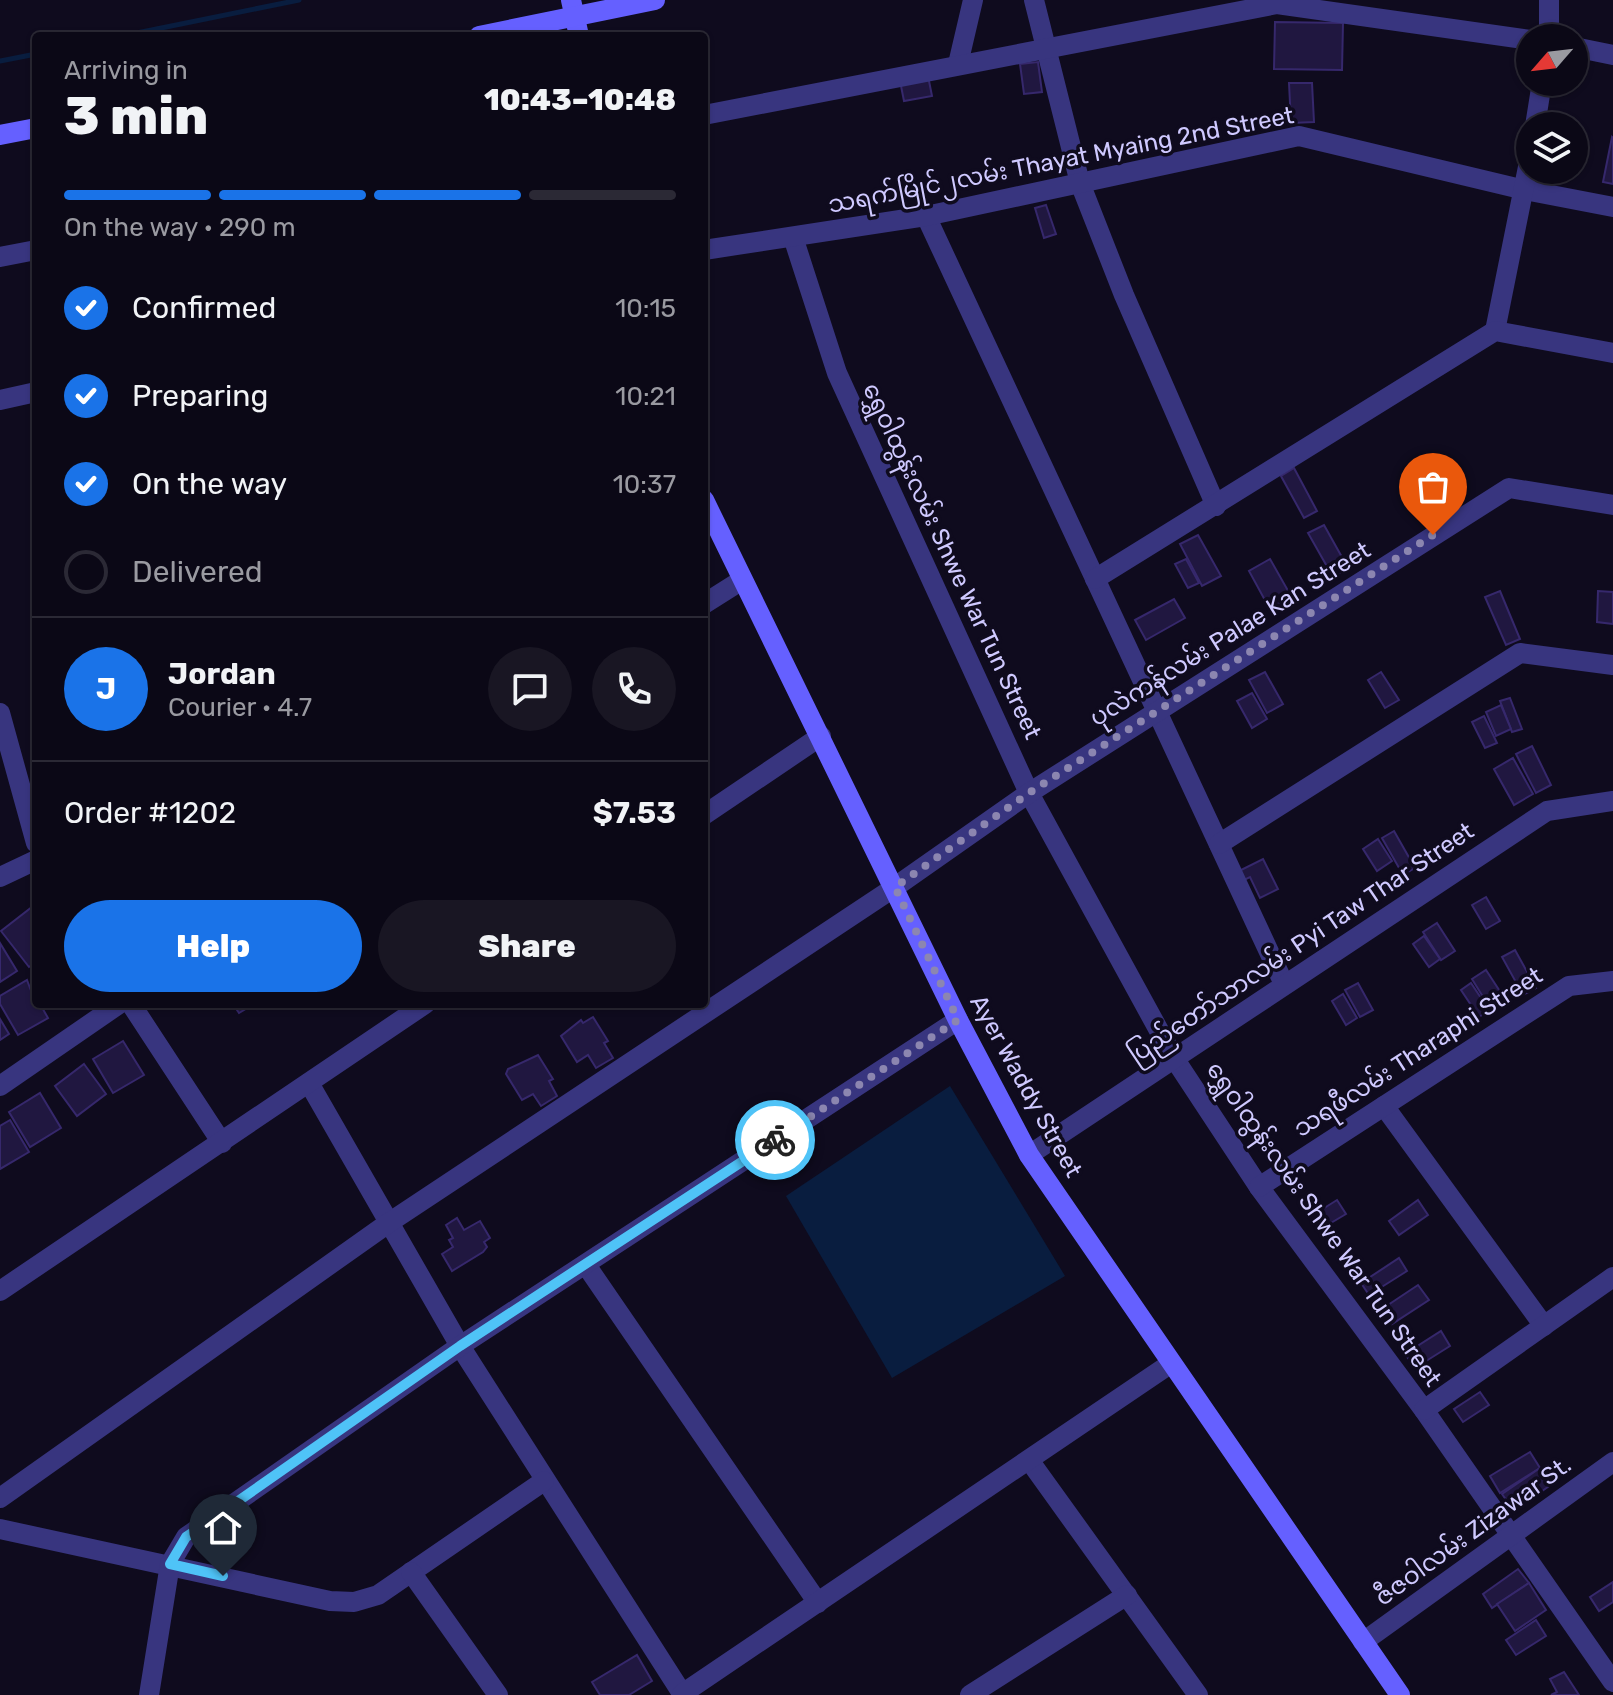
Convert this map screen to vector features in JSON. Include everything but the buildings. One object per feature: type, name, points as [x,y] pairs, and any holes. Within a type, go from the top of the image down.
[{"type":"street","points":[[499,32],[655,0]]},
{"type":"street","points":[[958,64],[973,0]]},
{"type":"street","points":[[1034,0],[1080,183],[1124,295],[1216,506]]},
{"type":"street","points":[[1549,0],[1549,24]]},
{"type":"street","points":[[708,114],[1046,46],[1277,4],[1516,38]]},
{"type":"street","points":[[1588,50],[1613,55]]},
{"type":"street","points":[[0,135],[32,129]]},
{"type":"street","name":"သရက်မြိုင်၂လမ်း Thayat Myaing 2nd Street","points":[[708,249],[926,216],[1299,136],[1525,190],[1613,207]]},
{"type":"street","points":[[1495,331],[1526,184]]},
{"type":"street","points":[[926,216],[1284,984]]},
{"type":"street","name":"ရွှေဝါထွန်းလမ်း Shwe War Tun Street","points":[[793,237],[837,373],[1029,793],[1174,1058],[1259,1187],[1424,1410],[1609,1669]]},
{"type":"street","points":[[0,257],[32,251]]},
{"type":"street","points":[[1095,579],[1495,331],[1613,353]]},
{"type":"street","points":[[0,400],[32,393]]},
{"type":"street","name":"ပုလဲကန်လမ်း Palae Kan Street","points":[[0,1498],[387,1224],[895,887],[1029,793],[1509,488],[1613,505]]},
{"type":"street","name":"Ayer Waddy Street","points":[[708,508],[958,1020],[1029,1155],[1400,1695]]},
{"type":"street","points":[[708,601],[742,580]]},
{"type":"street","points":[[1219,844],[1520,653],[1613,665]]},
{"type":"street","points":[[0,713],[32,829]]},
{"type":"street","points":[[708,812],[821,736]]},
{"type":"street","name":"ပြည်တော်သာလမ်း Pyi Taw Thar Street","points":[[1029,1155],[1547,811],[1613,801]]},
{"type":"street","points":[[0,877],[32,862]]},
{"type":"street","name":"သရဖီလမ်း Tharaphi Street","points":[[1259,1187],[1569,986],[1613,981]]},
{"type":"street","points":[[0,1086],[113,1008]]},
{"type":"street","points":[[134,1008],[222,1143]]},
{"type":"street","points":[[0,1291],[417,1008]]},
{"type":"street","points":[[149,1695],[170,1564],[186,1537],[460,1346],[958,1020]]},
{"type":"street","points":[[309,1083],[387,1224],[460,1346],[683,1694],[1170,1364]]},
{"type":"street","points":[[1384,1106],[1544,1326]]},
{"type":"street","points":[[586,1265],[818,1603]]},
{"type":"street","points":[[1424,1410],[1613,1277]]},
{"type":"street","points":[[1029,1460],[1198,1695]]},
{"type":"street","name":"ဇီဇဝါလမ်း Zizawar St.","points":[[1363,1642],[1613,1462]]},
{"type":"street","points":[[0,1529],[330,1601],[354,1602],[378,1595],[544,1481]]},
{"type":"street","points":[[411,1572],[498,1695]]},
{"type":"street","points":[[970,1695],[1127,1595]]},
{"type":"water","points":[[950,1086],[1065,1276],[892,1378],[786,1196]]},
{"type":"waterway","points":[[142,32],[299,0]]},
{"type":"waterway","points":[[0,61],[32,55]]},
{"type":"way so far","points":[[775,1140],[958,1020],[895,887],[1029,793],[1433,535]]},
{"type":"route","points":[[223,1576],[170,1564],[186,1537],[460,1346],[775,1140]]}]
